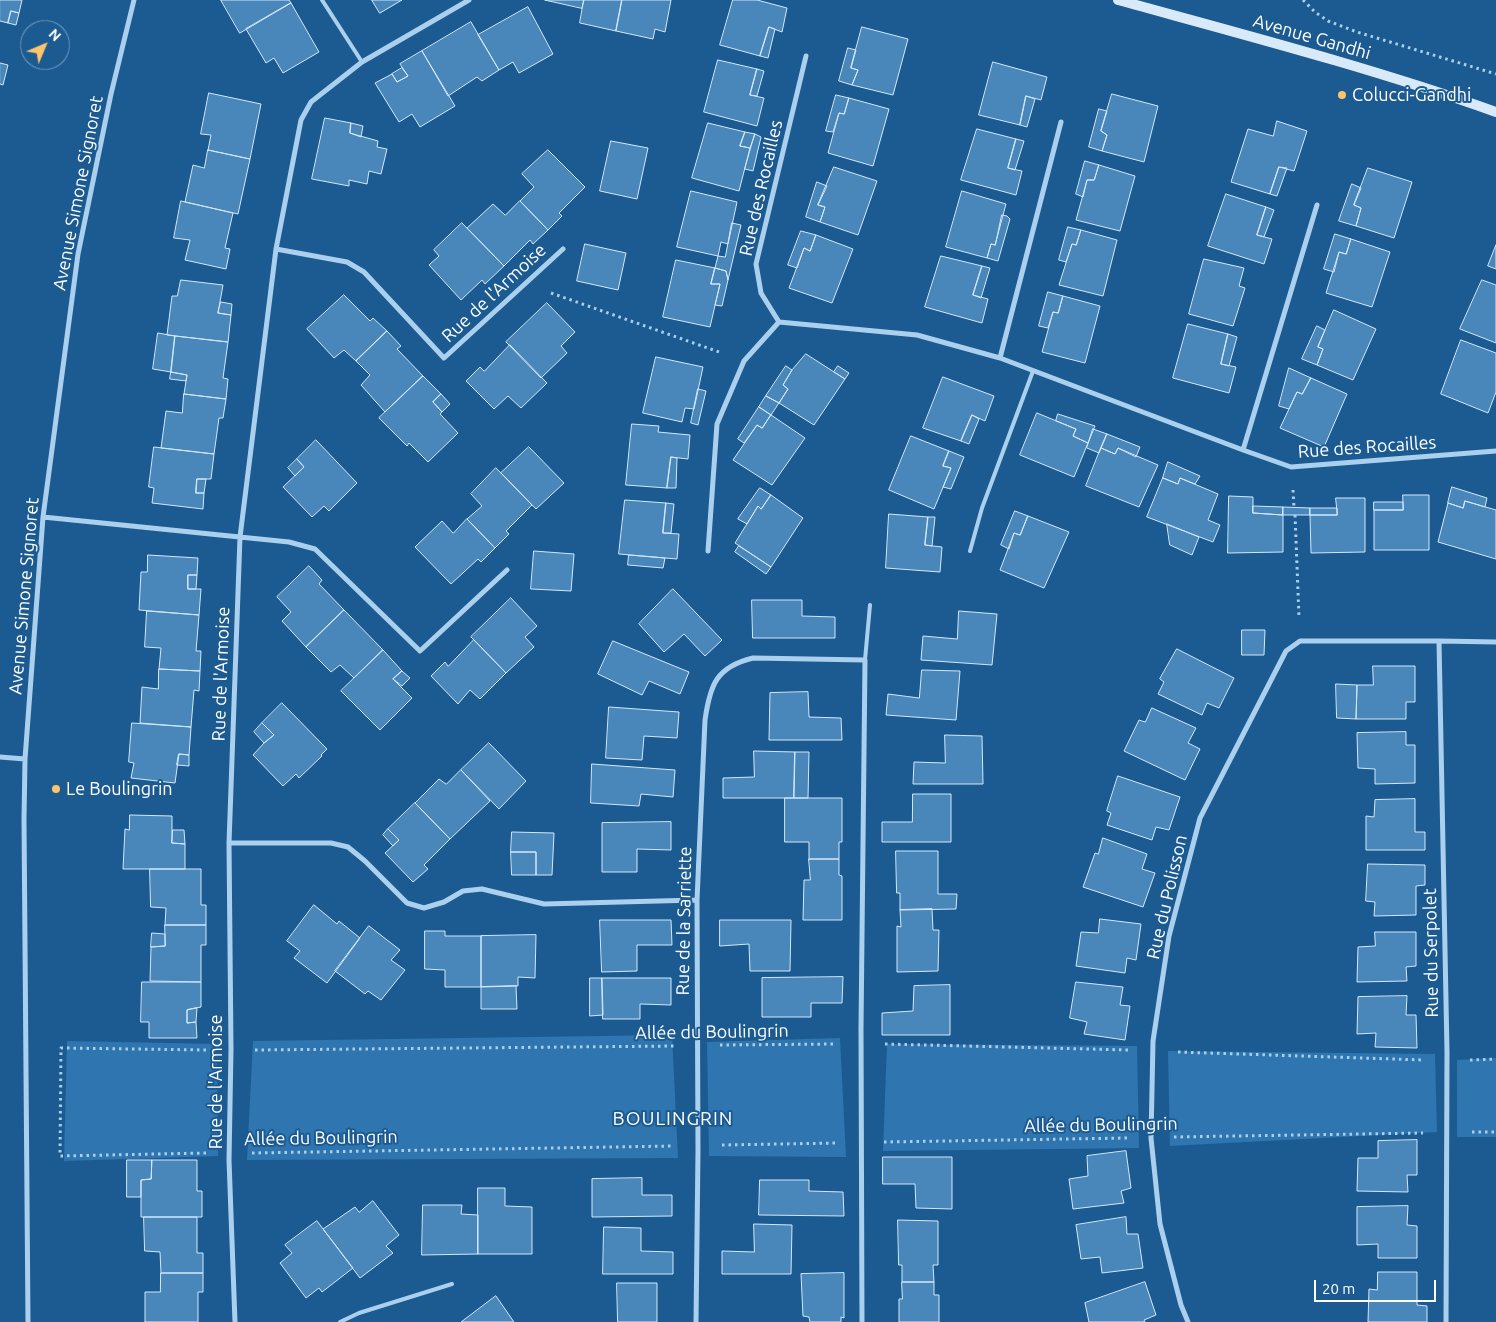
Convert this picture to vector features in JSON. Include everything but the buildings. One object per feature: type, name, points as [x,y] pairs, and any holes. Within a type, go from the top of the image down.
[{"type":"main road","name":"Avenue Gandhi","points":[[1118,0],[1335,59],[1430,88],[1496,112]]},
{"type":"street","name":"Avenue Simone Signoret","points":[[28,1322],[25,760],[43,517],[78,254],[111,94],[134,0]]},
{"type":"street","name":"Rue de l'Armoise","points":[[235,1322],[230,1153],[229,843],[240,537],[276,249],[301,120],[311,102],[362,62],[469,0]]},
{"type":"street","name":"Rue des Rocailles","points":[[806,56],[756,264],[761,293],[778,322],[917,335],[1000,358],[1291,467],[1496,451]]},
{"type":"street","points":[[1000,358],[1061,122]]},
{"type":"street","points":[[1243,450],[1317,204]]},
{"type":"street","name":"Rue de l'Armoise","points":[[276,249],[347,262],[364,272],[444,358],[563,249]]},
{"type":"street","points":[[708,551],[717,424],[744,361],[778,322]]},
{"type":"street","points":[[43,517],[289,542],[315,549],[420,650],[507,570]]},
{"type":"street","points":[[1300,641],[1439,640],[1496,642]]},
{"type":"street","name":"Rue du Serpolet","points":[[1439,640],[1448,1133],[1446,1322]]},
{"type":"street","name":"Rue du Polisson","points":[[1188,1322],[1181,1305],[1160,1224],[1151,1138],[1153,1051],[1169,936],[1200,818],[1286,651],[1300,641]]},
{"type":"street","name":"Rue de la Sarriette","points":[[696,1322],[698,1145],[696,900],[705,720],[709,694],[716,680],[728,668],[740,661],[753,658],[866,660]]},
{"type":"street","points":[[862,1322],[861,1044],[866,660]]},
{"type":"street","points":[[0,758],[25,760]]},
{"type":"street","points":[[229,843],[332,843],[348,847],[365,861],[407,903],[424,908],[444,902],[463,891],[482,889],[544,904],[696,900]]},
{"type":"lane","points":[[322,0],[362,62]]},
{"type":"lane","points":[[970,551],[982,508],[1033,371]]},
{"type":"lane","points":[[866,660],[870,605]]},
{"type":"lane","points":[[340,1322],[359,1313],[452,1284]]},
{"type":"path","points":[[1303,0],[1328,21],[1356,32],[1496,74]]},
{"type":"path","points":[[524,284],[744,361]]},
{"type":"path","points":[[1295,515],[1300,641]]},
{"type":"path","name":"Allée du Boulingrin","points":[[846,1143],[60,1156],[62,1048],[231,1050],[861,1044],[1446,1061],[1496,1059]]},
{"type":"path","name":"Allée du Boulingrin","points":[[875,1142],[1496,1132]]},
{"type":"shaded area","points":[[672,1035],[678,1158],[247,1160],[253,1041]]},
{"type":"shaded area","points":[[840,1038],[846,1157],[709,1156],[707,1042]]},
{"type":"shaded area","points":[[67,1041],[217,1044],[218,1156],[64,1161]]},
{"type":"shaded area","points":[[887,1044],[1137,1046],[1139,1148],[883,1151]]},
{"type":"shaded area","points":[[1168,1051],[1435,1054],[1437,1132],[1170,1146]]},
{"type":"shaded area","points":[[1496,1058],[1496,1137],[1457,1137],[1457,1060]]},
{"type":"place","name":"Colucci-Gandhi","points":[[1342,95]]},
{"type":"place","name":"Le Boulingrin","points":[[56,789]]},
{"type":"district","name":"BOULINGRIN","points":[[673,1119]]}]
